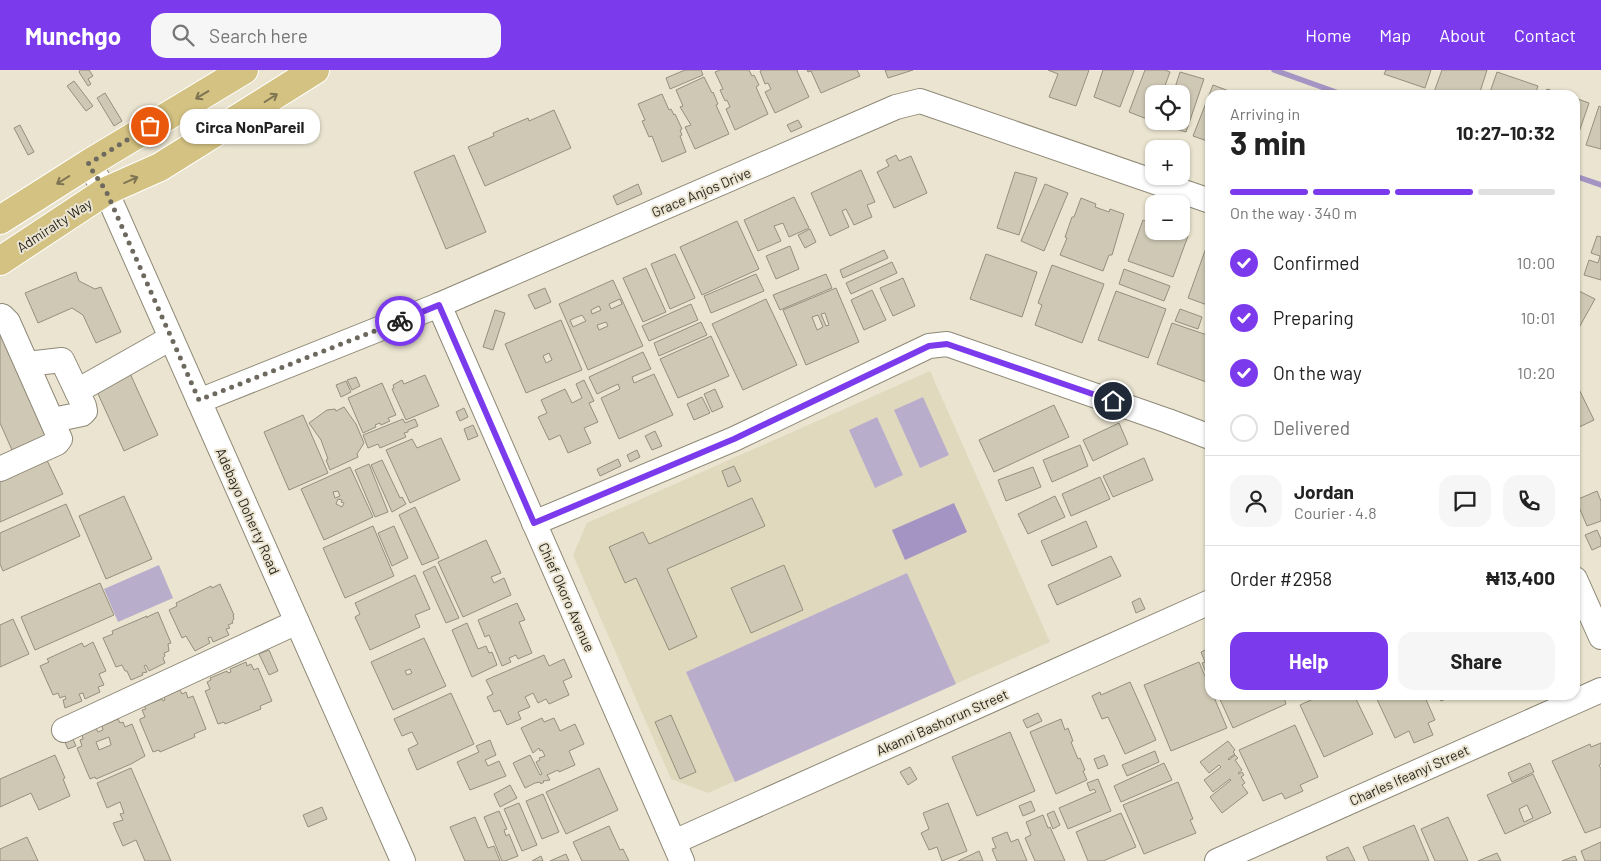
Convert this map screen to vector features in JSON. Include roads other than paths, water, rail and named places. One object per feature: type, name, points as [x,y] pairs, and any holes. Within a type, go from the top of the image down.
[{"type":"main road","points":[[0,220],[88,164],[244,70]]},
{"type":"main road","name":"Admiralty Way","points":[[0,260],[106,191],[160,167],[315,70]]},
{"type":"street","name":"Grace Anjos Drive","points":[[199,400],[439,305],[896,107],[920,101],[1205,199]]},
{"type":"street","name":"Adebayo Doherty Road","points":[[88,164],[106,191],[402,861]]},
{"type":"street","name":"Chief Okoro Avenue","points":[[439,305],[678,852]]},
{"type":"street","points":[[0,317],[2,316],[8,322],[60,439],[58,443],[1,466]]},
{"type":"street","points":[[77,391],[171,338]]},
{"type":"street","points":[[534,523],[734,439],[929,346],[947,344],[1205,435]]},
{"type":"street","points":[[27,364],[62,360],[77,391],[85,411],[82,414],[53,420]]},
{"type":"street","points":[[1580,590],[1601,637]]},
{"type":"street","name":"Akanni Bashorun Street","points":[[678,852],[1205,604]]},
{"type":"street","points":[[64,730],[296,622]]},
{"type":"street","name":"Charles Ifeanyi Street","points":[[1580,699],[1601,690]]},
{"type":"street","name":"Charles Ifeanyi Street","points":[[1217,861],[1579,700]]},
{"type":"waterway","points":[[1274,70],[1330,90]]},
{"type":"waterway","points":[[1580,178],[1601,185]]},
{"type":"place","name":"Circa NonPareil","points":[[150,126]]}]
